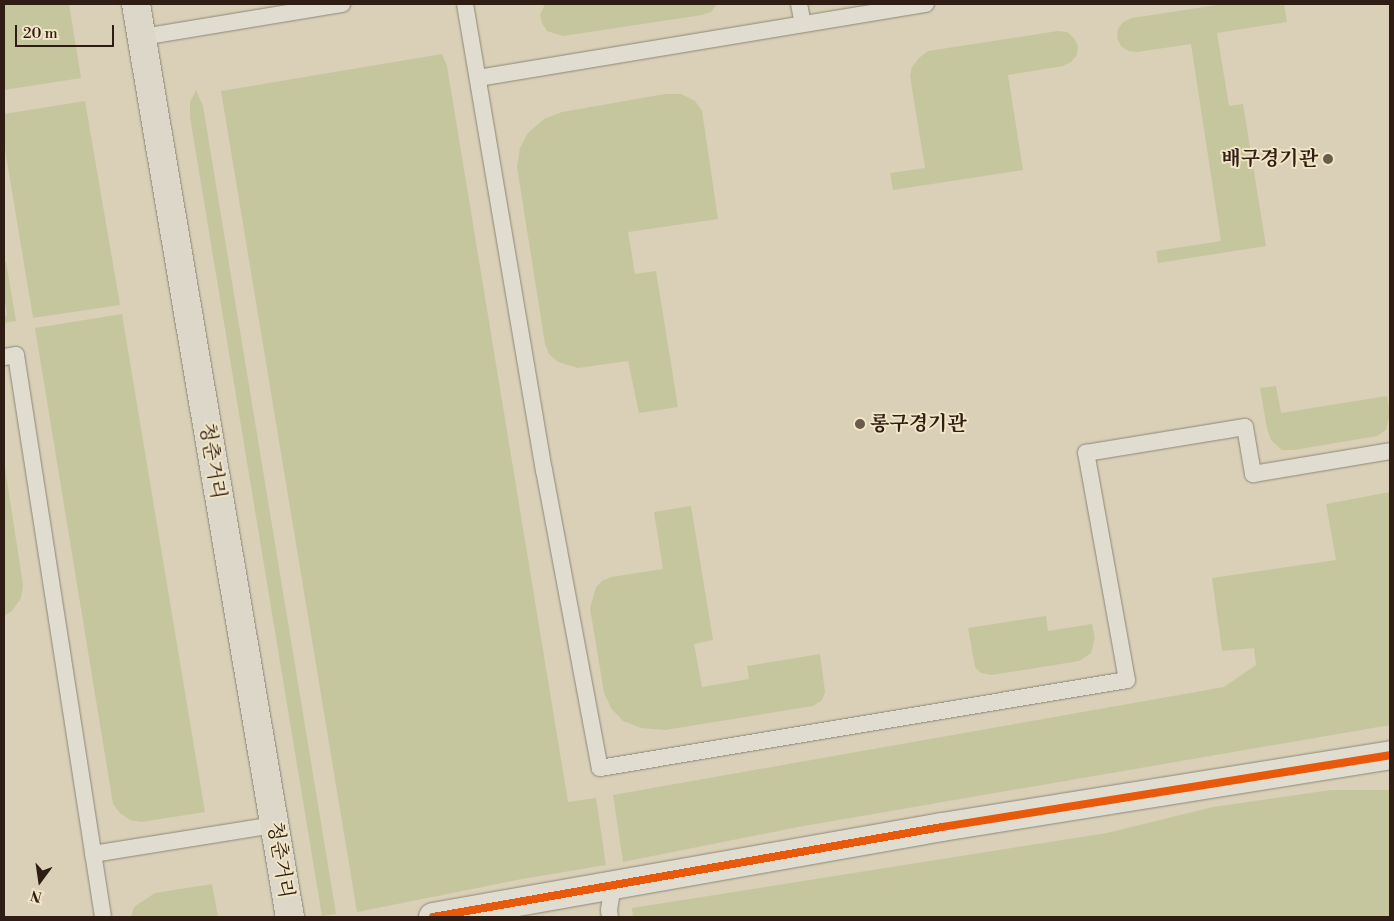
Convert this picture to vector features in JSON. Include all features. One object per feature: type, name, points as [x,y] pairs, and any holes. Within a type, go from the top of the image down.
[{"type":"main road","name":"청춘거리","points":[[136,4],[290,917]]},
{"type":"street","points":[[433,917],[942,827],[1390,755]]},
{"type":"lane","points":[[142,37],[342,4]]},
{"type":"lane","points":[[465,4],[544,470],[600,768],[1127,680],[1086,453],[1245,427],[1253,474],[1390,451]]},
{"type":"lane","points":[[800,4],[803,24]]},
{"type":"lane","points":[[478,78],[926,4]]},
{"type":"lane","points":[[4,357],[16,355],[103,917]]},
{"type":"lane","points":[[92,854],[275,825]]},
{"type":"lane","points":[[610,917],[609,910],[613,885]]},
{"type":"green space","points":[[4,4],[69,4],[81,78],[4,90]]},
{"type":"green space","points":[[545,4],[717,4],[711,12],[702,15],[563,36],[547,31],[542,23],[540,15]]},
{"type":"green space","points":[[1224,4],[1284,4],[1287,22],[1217,33],[1229,106],[1243,104],[1266,246],[1158,263],[1156,251],[1221,241],[1191,44],[1137,52],[1128,51],[1121,46],[1117,38],[1118,29],[1123,22],[1132,18]]},
{"type":"green space","points":[[1058,31],[1067,32],[1074,38],[1078,46],[1077,55],[1071,62],[1063,66],[1008,75],[1023,170],[893,190],[890,173],[925,168],[910,76],[912,67],[919,58],[928,51]]},
{"type":"green space","points":[[442,54],[447,66],[568,802],[596,798],[606,865],[522,879],[357,912],[221,91]]},
{"type":"green space","points":[[196,90],[203,106],[336,914],[322,916],[190,117],[190,102]]},
{"type":"green space","points":[[665,94],[681,94],[695,101],[702,111],[718,219],[628,232],[635,274],[656,271],[678,407],[639,413],[628,361],[578,368],[558,362],[549,354],[545,344],[517,167],[520,148],[528,133],[544,119],[562,112]]},
{"type":"green space","points":[[85,101],[120,305],[33,318],[4,143],[4,114]]},
{"type":"green space","points":[[4,262],[6,262],[16,321],[4,323],[4,316],[7,315],[4,294]]},
{"type":"green space","points":[[122,314],[205,812],[141,822],[130,820],[120,813],[113,804],[35,328]]},
{"type":"green space","points":[[1276,386],[1281,413],[1387,396],[1390,413],[1386,430],[1377,436],[1294,450],[1282,450],[1271,440],[1267,429],[1260,388]]},
{"type":"green space","points":[[4,461],[23,585],[21,598],[12,611],[4,616]]},
{"type":"green space","points":[[1390,492],[1390,725],[798,827],[623,862],[613,795],[1224,687],[1256,665],[1254,648],[1222,651],[1212,578],[1336,560],[1326,504]]},
{"type":"green space","points":[[691,506],[713,640],[694,644],[702,687],[749,679],[747,666],[820,654],[825,692],[822,700],[813,706],[665,730],[641,728],[623,721],[611,708],[604,693],[590,608],[596,587],[602,581],[611,577],[663,569],[654,512]]},
{"type":"green space","points":[[1046,616],[1048,631],[1092,624],[1095,638],[1091,653],[1079,661],[992,675],[981,673],[975,667],[968,628]]},
{"type":"green space","points":[[1331,790],[1390,790],[1390,917],[633,917],[632,908],[1107,833],[1213,807]]},
{"type":"green space","points":[[212,884],[218,917],[131,917],[134,907],[155,893]]},
{"type":"cycle path","points":[[433,917],[942,827],[1390,755]]},
{"type":"place","name":"배구경기관","points":[[1328,159]]},
{"type":"place","name":"롱구경기관","points":[[860,424]]}]
